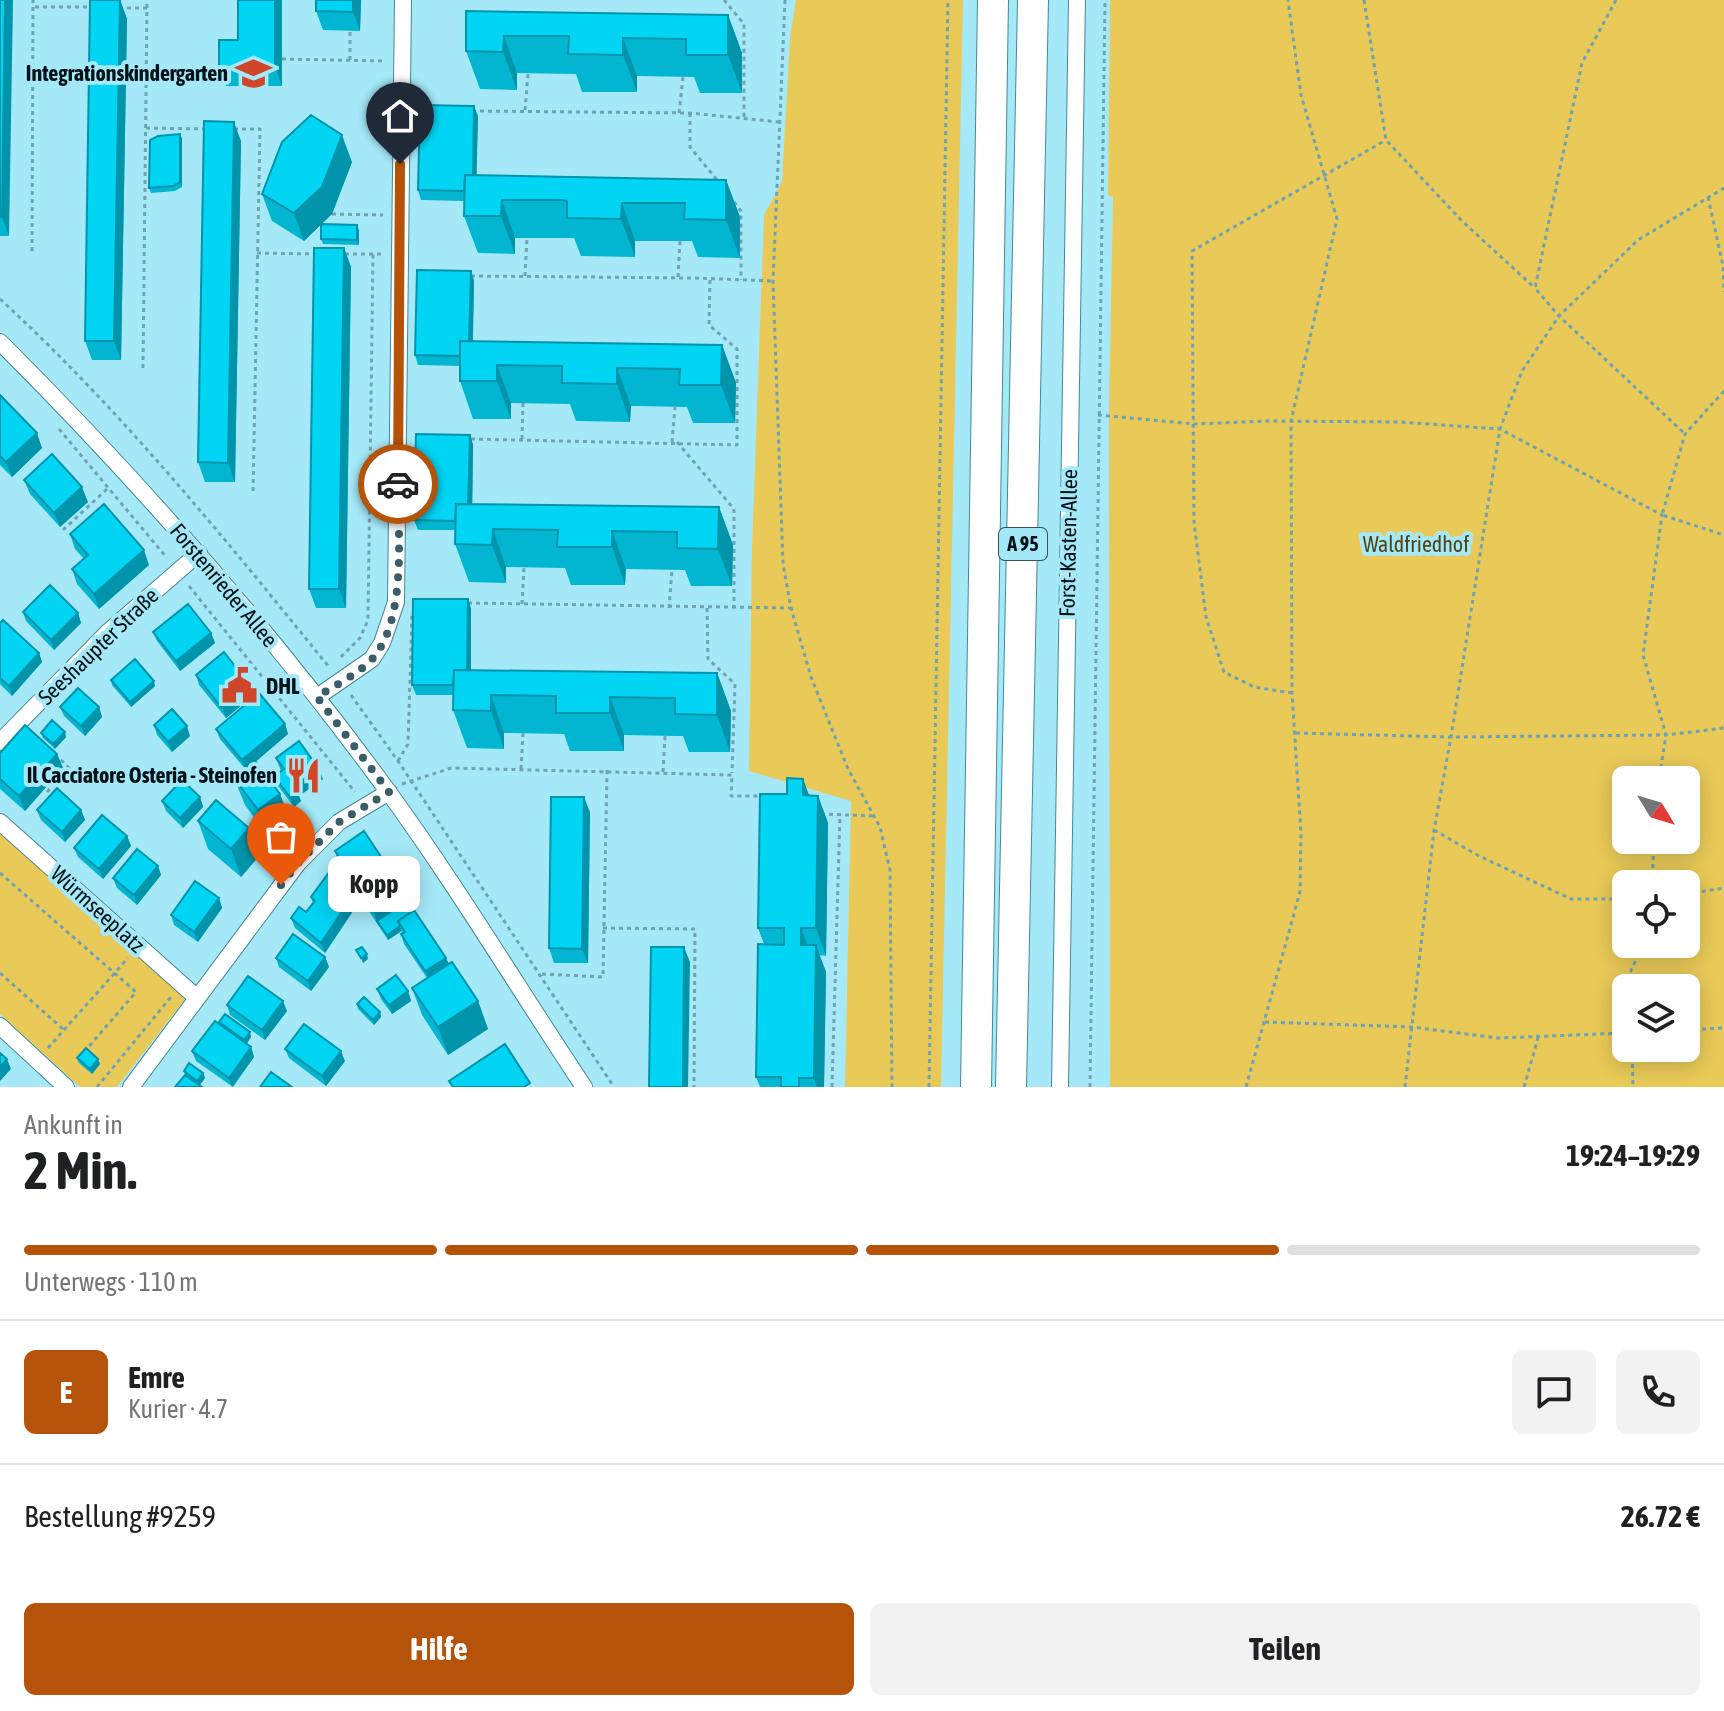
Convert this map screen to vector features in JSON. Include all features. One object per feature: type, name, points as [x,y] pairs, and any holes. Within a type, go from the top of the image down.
[{"type":"highway","name":"A 95","points":[[976,1087],[993,0]]},
{"type":"highway","name":"A 95","points":[[1011,1087],[1033,0]]},
{"type":"street","points":[[317,697],[372,659],[382,643],[396,602],[403,0]]},
{"type":"street","name":"Forst-Kasten-Allee","points":[[1060,1087],[1077,0]]},
{"type":"street","name":"Forstenrieder Allee","points":[[0,342],[115,460],[199,553],[317,697],[389,792],[476,919],[584,1087]]},
{"type":"street","name":"Seeshaupter Straße","points":[[0,742],[108,632],[199,553]]},
{"type":"street","points":[[131,1087],[298,863],[339,822],[389,792]]},
{"type":"street","name":"Würmseeplatz","points":[[0,822],[196,997]]},
{"type":"street","points":[[0,1026],[66,1087]]},
{"type":"path","points":[[32,251],[33,0]]},
{"type":"path","points":[[143,368],[147,0]]},
{"type":"path","points":[[724,0],[744,24],[744,119]]},
{"type":"path","points":[[785,0],[773,281],[783,564],[791,608],[811,677],[848,769],[880,827],[890,870],[892,1087]]},
{"type":"path","points":[[929,1087],[948,0]]},
{"type":"path","points":[[1090,1087],[1105,0]]},
{"type":"path","points":[[1246,1087],[1300,892],[1301,834],[1292,693],[1291,421],[1337,219],[1301,95],[1288,0]]},
{"type":"path","points":[[1364,0],[1386,140],[1461,220],[1685,434]]},
{"type":"path","points":[[1535,288],[1582,63],[1616,0]]},
{"type":"path","points":[[33,7],[104,8]]},
{"type":"path","points":[[118,8],[147,8]]},
{"type":"path","points":[[350,31],[350,60]]},
{"type":"path","points":[[282,59],[401,61]]},
{"type":"path","points":[[525,112],[528,74]]},
{"type":"path","points":[[679,113],[683,77]]},
{"type":"path","points":[[463,111],[690,113],[779,122]]},
{"type":"path","points":[[690,113],[690,147],[724,189]]},
{"type":"path","points":[[146,128],[217,129]]},
{"type":"path","points":[[231,129],[260,129],[253,494]]},
{"type":"path","points":[[1292,693],[1254,687],[1224,672],[1206,617],[1194,522],[1192,251],[1386,140]]},
{"type":"path","points":[[1405,1087],[1434,830],[1500,429],[1522,371],[1559,316],[1638,240],[1724,188]]},
{"type":"path","points":[[1708,197],[1723,266],[1724,292]]},
{"type":"path","points":[[733,200],[741,211],[741,280]]},
{"type":"path","points":[[332,214],[399,215]]},
{"type":"path","points":[[525,276],[527,238]]},
{"type":"path","points":[[677,277],[680,241]]},
{"type":"path","points":[[257,253],[329,254]]},
{"type":"path","points":[[344,254],[399,254]]},
{"type":"path","points":[[329,667],[360,638],[368,620],[373,254]]},
{"type":"path","points":[[462,276],[677,277],[773,281]]},
{"type":"path","points":[[460,438],[737,445],[737,349],[709,325],[710,279]]},
{"type":"path","points":[[1661,766],[1666,735],[1643,655],[1662,515],[1685,434],[1724,391]]},
{"type":"path","points":[[522,439],[523,403]]},
{"type":"path","points":[[675,407],[674,442],[734,509],[734,608]]},
{"type":"path","points":[[1098,415],[1195,424],[1400,422],[1500,429],[1662,515],[1724,535]]},
{"type":"path","points":[[63,530],[108,488]]},
{"type":"path","points":[[522,605],[524,567]]},
{"type":"path","points":[[669,608],[672,570]]},
{"type":"path","points":[[396,602],[412,602],[410,724],[408,744],[398,761]]},
{"type":"path","points":[[459,603],[791,608]]},
{"type":"path","points":[[707,608],[708,659],[735,684],[731,796],[772,796]]},
{"type":"path","points":[[1296,733],[1451,737],[1666,735],[1724,728]]},
{"type":"path","points":[[521,769],[523,733]]},
{"type":"path","points":[[663,774],[665,736]]},
{"type":"path","points":[[47,792],[69,768],[49,749]]},
{"type":"path","points":[[389,792],[409,780],[451,768],[732,775]]},
{"type":"path","points":[[540,974],[603,977],[607,770]]},
{"type":"path","points":[[818,805],[818,814],[874,816]]},
{"type":"path","points":[[832,1087],[840,814]]},
{"type":"path","points":[[1434,830],[1479,856],[1571,899],[1612,899]]},
{"type":"path","points":[[0,873],[136,992],[85,1051]]},
{"type":"path","points":[[1700,892],[1724,888]]},
{"type":"path","points":[[603,928],[695,929],[694,1087]]},
{"type":"path","points":[[37,1060],[139,946]]},
{"type":"path","points":[[0,973],[64,1030]]},
{"type":"path","points":[[97,1087],[181,984]]},
{"type":"path","points":[[1265,1022],[1412,1027],[1498,1038],[1612,1034]]},
{"type":"path","points":[[1700,1029],[1724,1028]]},
{"type":"path","points":[[1524,1087],[1538,1038]]},
{"type":"path","points":[[1632,1062],[1633,1087]]},
{"type":"green space","points":[[796,0],[963,0],[941,1087],[845,1087],[851,801],[749,771],[752,547],[764,215],[782,182],[790,38]]},
{"type":"green space","name":"Waldfriedhof","points":[[1110,0],[1724,0],[1724,1087],[1110,1087],[1109,407],[1113,197],[1108,195]]},
{"type":"green space","points":[[0,832],[186,998],[117,1087],[80,1087],[0,1014]]},
{"type":"building","points":[[0,0],[5,0],[2,217],[0,217]]},
{"type":"building","points":[[90,0],[120,0],[114,341],[85,341]]},
{"type":"building","points":[[238,0],[275,0],[275,67],[219,67],[219,40],[238,40]]},
{"type":"building","points":[[316,0],[353,0],[353,12],[316,11]]},
{"type":"building","points":[[466,11],[728,15],[728,55],[686,55],[686,39],[623,38],[623,55],[568,54],[569,36],[504,36],[503,52],[466,51]]},
{"type":"building","points":[[420,105],[474,106],[473,175],[465,175],[464,191],[418,190]]},
{"type":"building","points":[[311,115],[342,135],[322,187],[294,213],[262,194],[282,142]]},
{"type":"building","points":[[204,121],[234,122],[228,463],[198,462]]},
{"type":"building","points":[[180,134],[180,182],[173,186],[149,188],[150,140]]},
{"type":"building","points":[[465,175],[726,180],[726,220],[684,219],[685,203],[622,203],[621,219],[567,218],[567,201],[562,200],[502,200],[501,216],[464,216]]},
{"type":"building","points":[[321,224],[357,225],[357,240],[321,239]]},
{"type":"building","points":[[314,248],[344,248],[339,589],[309,589]]},
{"type":"building","points":[[417,270],[471,271],[469,341],[460,341],[460,356],[415,355]]},
{"type":"building","points":[[460,341],[722,345],[721,385],[679,385],[680,369],[617,368],[617,384],[562,383],[562,366],[497,365],[497,381],[460,381]]},
{"type":"building","points":[[0,395],[37,433],[6,462],[0,456]]},
{"type":"building","points":[[416,434],[470,435],[468,504],[456,504],[455,521],[414,520]]},
{"type":"building","points":[[52,454],[82,487],[54,513],[24,480]]},
{"type":"building","points":[[104,504],[144,550],[94,594],[72,569],[88,555],[70,534]]},
{"type":"building","points":[[456,504],[719,507],[718,549],[677,548],[677,532],[612,531],[612,547],[557,547],[558,530],[493,529],[492,545],[455,544]]},
{"type":"building","points":[[50,585],[78,613],[51,640],[23,612]]},
{"type":"building","points":[[413,599],[468,599],[467,670],[454,670],[453,685],[412,685]]},
{"type":"building","points":[[188,604],[211,633],[176,661],[153,632]]},
{"type":"building","points":[[3,620],[39,653],[9,686],[0,678],[0,623]]},
{"type":"building","points":[[224,652],[250,685],[222,708],[196,675]]},
{"type":"building","points":[[135,659],[154,681],[130,702],[111,680]]},
{"type":"building","points":[[454,670],[717,673],[717,715],[675,714],[675,698],[610,697],[610,713],[556,713],[556,696],[491,695],[491,711],[453,710]]},
{"type":"building","points":[[78,688],[99,707],[81,726],[60,707]]},
{"type":"building","points":[[259,693],[285,724],[242,760],[216,729]]},
{"type":"building","points":[[172,709],[187,726],[168,742],[154,725]]},
{"type":"building","points":[[52,720],[65,732],[53,744],[41,733]]},
{"type":"building","points":[[25,725],[57,754],[19,796],[0,779],[0,753]]},
{"type":"building","points":[[299,741],[319,769],[294,787],[298,791],[290,797],[274,776],[284,769],[276,758]]},
{"type":"building","points":[[256,762],[280,794],[258,810],[234,778]]},
{"type":"building","points":[[787,778],[803,779],[803,795],[818,796],[816,928],[801,928],[801,945],[816,945],[814,1078],[799,1078],[799,1087],[781,1087],[781,1077],[756,1077],[758,944],[784,945],[784,928],[758,928],[760,794],[787,794]]},
{"type":"building","points":[[182,780],[200,797],[180,818],[162,801]]},
{"type":"building","points":[[57,788],[81,810],[62,832],[37,810]]},
{"type":"building","points":[[551,797],[584,797],[582,949],[549,948]]},
{"type":"building","points":[[216,800],[249,828],[231,849],[198,821]]},
{"type":"building","points":[[102,815],[127,836],[99,869],[74,848]]},
{"type":"building","points":[[364,831],[401,887],[372,907],[335,851]]},
{"type":"building","points":[[137,849],[158,866],[134,895],[113,878]]},
{"type":"building","points":[[338,860],[357,889],[321,943],[291,918],[299,907],[306,912],[315,901],[311,897]]},
{"type":"building","points":[[195,881],[219,898],[194,932],[171,915]]},
{"type":"building","points":[[407,901],[413,911],[398,921],[400,926],[387,935],[377,921]]},
{"type":"building","points":[[414,910],[446,958],[425,971],[401,934],[405,932],[398,921]]},
{"type":"building","points":[[293,934],[325,957],[308,981],[276,958]]},
{"type":"building","points":[[362,947],[367,954],[361,958],[356,950]]},
{"type":"building","points":[[651,947],[684,947],[683,1087],[649,1087]]},
{"type":"building","points":[[452,962],[478,1001],[438,1027],[412,988]]},
{"type":"building","points":[[396,975],[408,991],[389,1005],[377,989]]},
{"type":"building","points":[[248,976],[283,1001],[262,1030],[227,1005]]},
{"type":"building","points":[[364,997],[380,1012],[373,1020],[357,1004]]},
{"type":"building","points":[[225,1014],[250,1032],[244,1040],[219,1022]]},
{"type":"building","points":[[215,1021],[251,1047],[229,1078],[192,1051]]},
{"type":"building","points":[[304,1024],[341,1051],[322,1076],[285,1049]]},
{"type":"building","points":[[505,1044],[530,1083],[524,1087],[453,1087],[449,1081]]},
{"type":"building","points":[[86,1048],[98,1059],[90,1069],[77,1058]]},
{"type":"building","points":[[0,1053],[7,1059],[0,1067]]},
{"type":"building","points":[[189,1063],[203,1073],[197,1081],[184,1071]]},
{"type":"building","points":[[271,1072],[292,1087],[260,1087]]},
{"type":"building","points":[[185,1075],[202,1087],[175,1087]]},
{"type":"way so far","points":[[281,885],[339,822],[389,792],[317,697],[372,659],[382,643],[396,602],[398,484]]},
{"type":"place","name":"Integrationskindergarten","points":[[254,73]]},
{"type":"place","name":"DHL","points":[[240,686]]},
{"type":"place","name":"Il Cacciatore Osteria - Steinofen","points":[[303,775]]},
{"type":"place","name":"Kopp","points":[[281,885]]},
{"type":"route","points":[[398,484],[400,164]]}]
